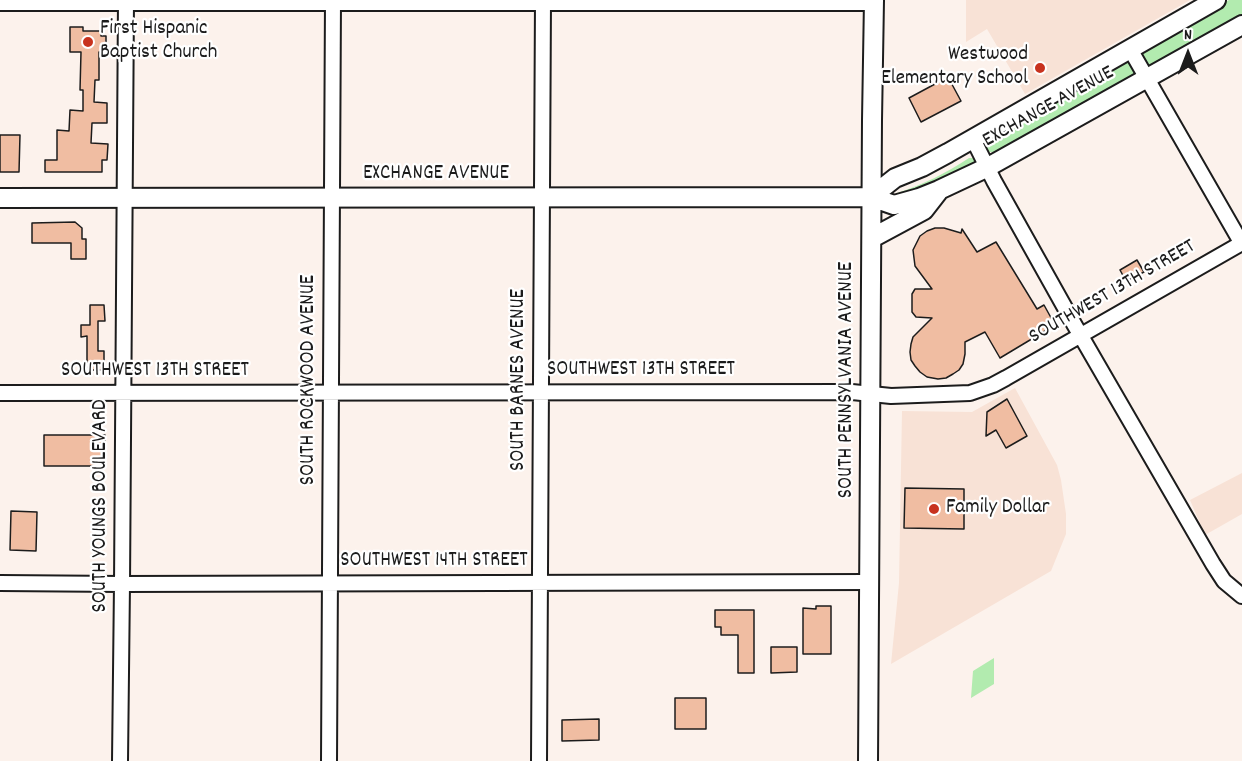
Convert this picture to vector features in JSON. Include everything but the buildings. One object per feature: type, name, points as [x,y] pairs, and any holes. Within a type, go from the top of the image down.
[{"type":"main road","name":"EXCHANGE AVENUE","points":[[871,197],[895,178],[922,167],[973,139],[1216,0]]},
{"type":"main road","name":"SOUTH PENNSYLVANIA AVENUE","points":[[868,761],[874,1]]},
{"type":"main road","name":"EXCHANGE AVENUE","points":[[0,198],[871,197],[894,205],[939,190],[988,167],[1242,25]]},
{"type":"main road","points":[[872,238],[924,210],[939,190]]},
{"type":"street","name":"SOUTH ROCKWOOD AVENUE","points":[[329,761],[333,1]]},
{"type":"street","name":"SOUTH BARNES AVENUE","points":[[539,761],[543,1]]},
{"type":"street","points":[[0,3],[874,1]]},
{"type":"street","name":"SOUTH YOUNGS BOULEVARD","points":[[120,761],[126,2]]},
{"type":"street","points":[[1130,49],[1242,243]]},
{"type":"street","points":[[973,139],[1074,324],[1224,581],[1242,596]]},
{"type":"street","name":"SOUTHWEST 13TH STREET","points":[[0,393],[852,392],[891,396],[970,393],[993,385],[1242,243]]},
{"type":"street","name":"SOUTHWEST 14TH STREET","points":[[0,583],[869,582]]},
{"type":"shaded area","name":"Westwood Elementary School","points":[[966,0],[1190,0],[1025,94],[987,29],[966,42]]},
{"type":"shaded area","points":[[1015,388],[1057,465],[1061,480],[1066,514],[1066,534],[1051,571],[891,664],[899,583],[902,411],[972,412]]},
{"type":"shaded area","points":[[1242,473],[1242,514],[1205,535],[1190,500]]},
{"type":"green space","points":[[1229,0],[1242,0],[1242,18],[1150,68],[1142,50]]},
{"type":"green space","points":[[1128,58],[1138,76],[1000,152],[985,150],[992,138]]},
{"type":"green space","points":[[969,158],[974,158],[975,164],[942,182],[897,195],[897,193],[952,169]]},
{"type":"green space","points":[[994,658],[994,684],[971,698],[973,671]]},
{"type":"place","name":"First Hispanic Baptist Church","points":[[88,42]]},
{"type":"place","name":"Westwood Elementary School","points":[[1040,68]]},
{"type":"place","name":"Family Dollar","points":[[934,509]]}]
